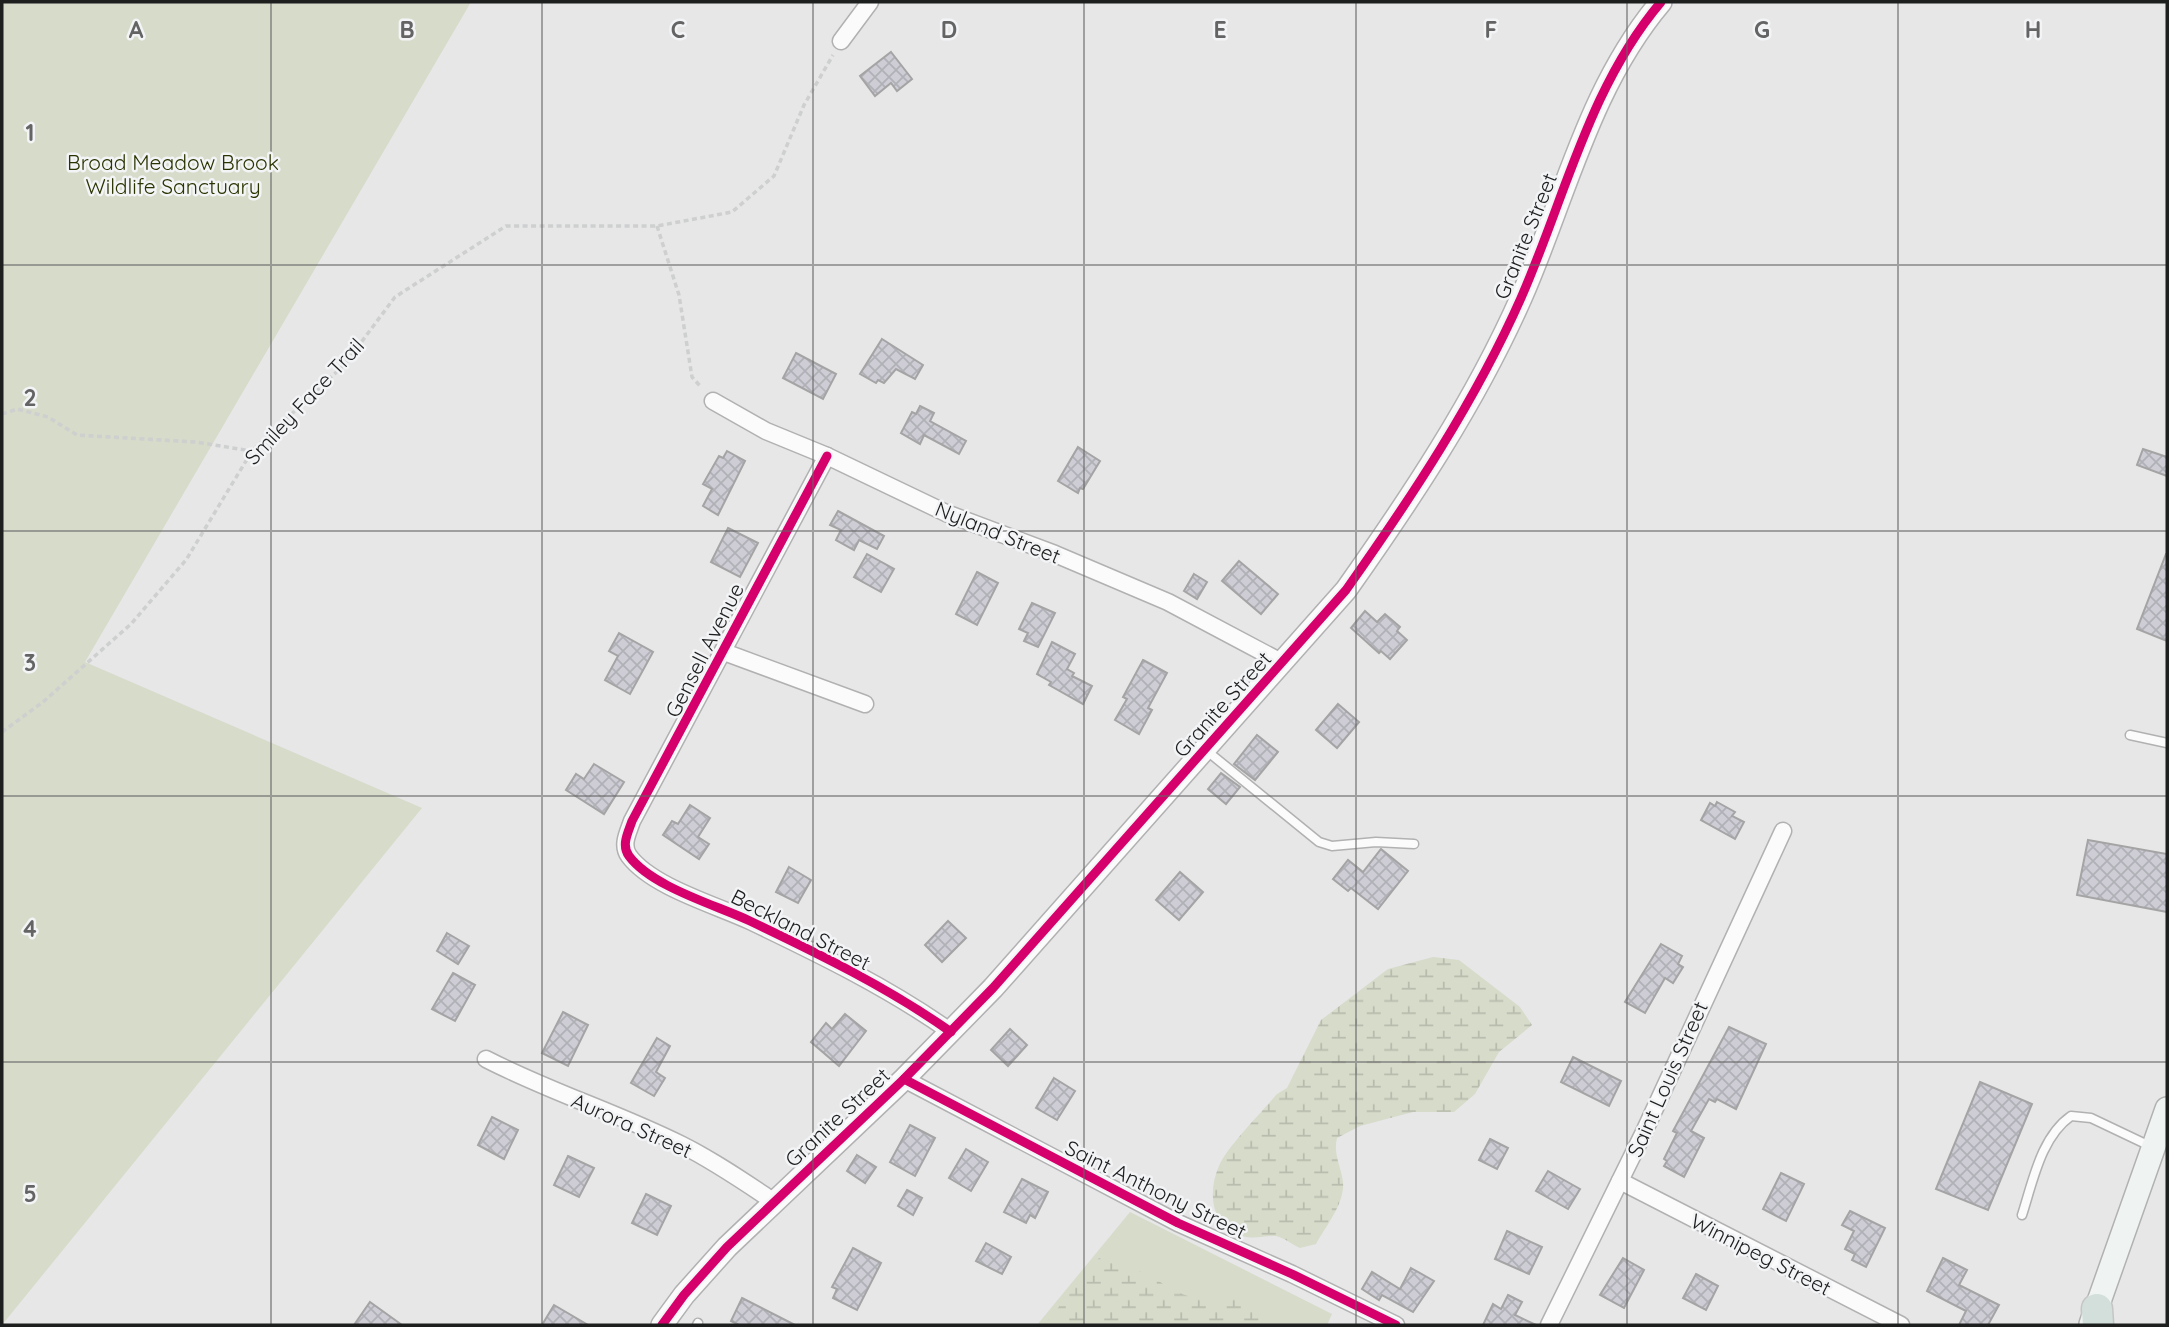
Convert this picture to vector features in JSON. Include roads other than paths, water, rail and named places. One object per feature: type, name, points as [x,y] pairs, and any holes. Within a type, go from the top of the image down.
[{"type":"main road","points":[[2095,1320],[2167,1109]]},
{"type":"street","points":[[841,41],[870,2]]},
{"type":"street","name":"Granite Street","points":[[662,1325],[692,1286],[773,1201],[951,1032],[1346,590],[1389,529],[1462,412],[1521,299],[1594,110],[1617,62],[1661,2]]},
{"type":"street","name":"Nyland Street","points":[[713,401],[766,431],[827,456],[946,513],[1055,554],[1168,602],[1283,663]]},
{"type":"street","name":"Gensell Avenue","points":[[634,861],[627,854],[625,841],[632,821],[827,456]]},
{"type":"street","points":[[724,652],[865,704]]},
{"type":"street","name":"Saint Louis Street","points":[[1549,1325],[1620,1181],[1783,831]]},
{"type":"street","name":"Beckland Street","points":[[634,861],[674,888],[785,938],[907,1001],[951,1032]]},
{"type":"street","name":"Aurora Street","points":[[486,1059],[524,1079],[681,1144],[731,1172],[773,1201]]},
{"type":"street","name":"Saint Anthony Street","points":[[904,1079],[1178,1223],[1396,1325]]},
{"type":"street","name":"Winnipeg Street","points":[[1620,1181],[1902,1325]]},
{"type":"lane","points":[[2130,735],[2167,743]]},
{"type":"lane","points":[[1205,749],[1319,842],[1332,846],[1376,842],[1414,844]]},
{"type":"lane","points":[[2022,1215],[2045,1150],[2059,1125],[2071,1116],[2091,1118],[2155,1148]]},
{"type":"park label","name":"Broad Meadow Brook Wildlife Sanctuary","points":[[173,174]]}]
